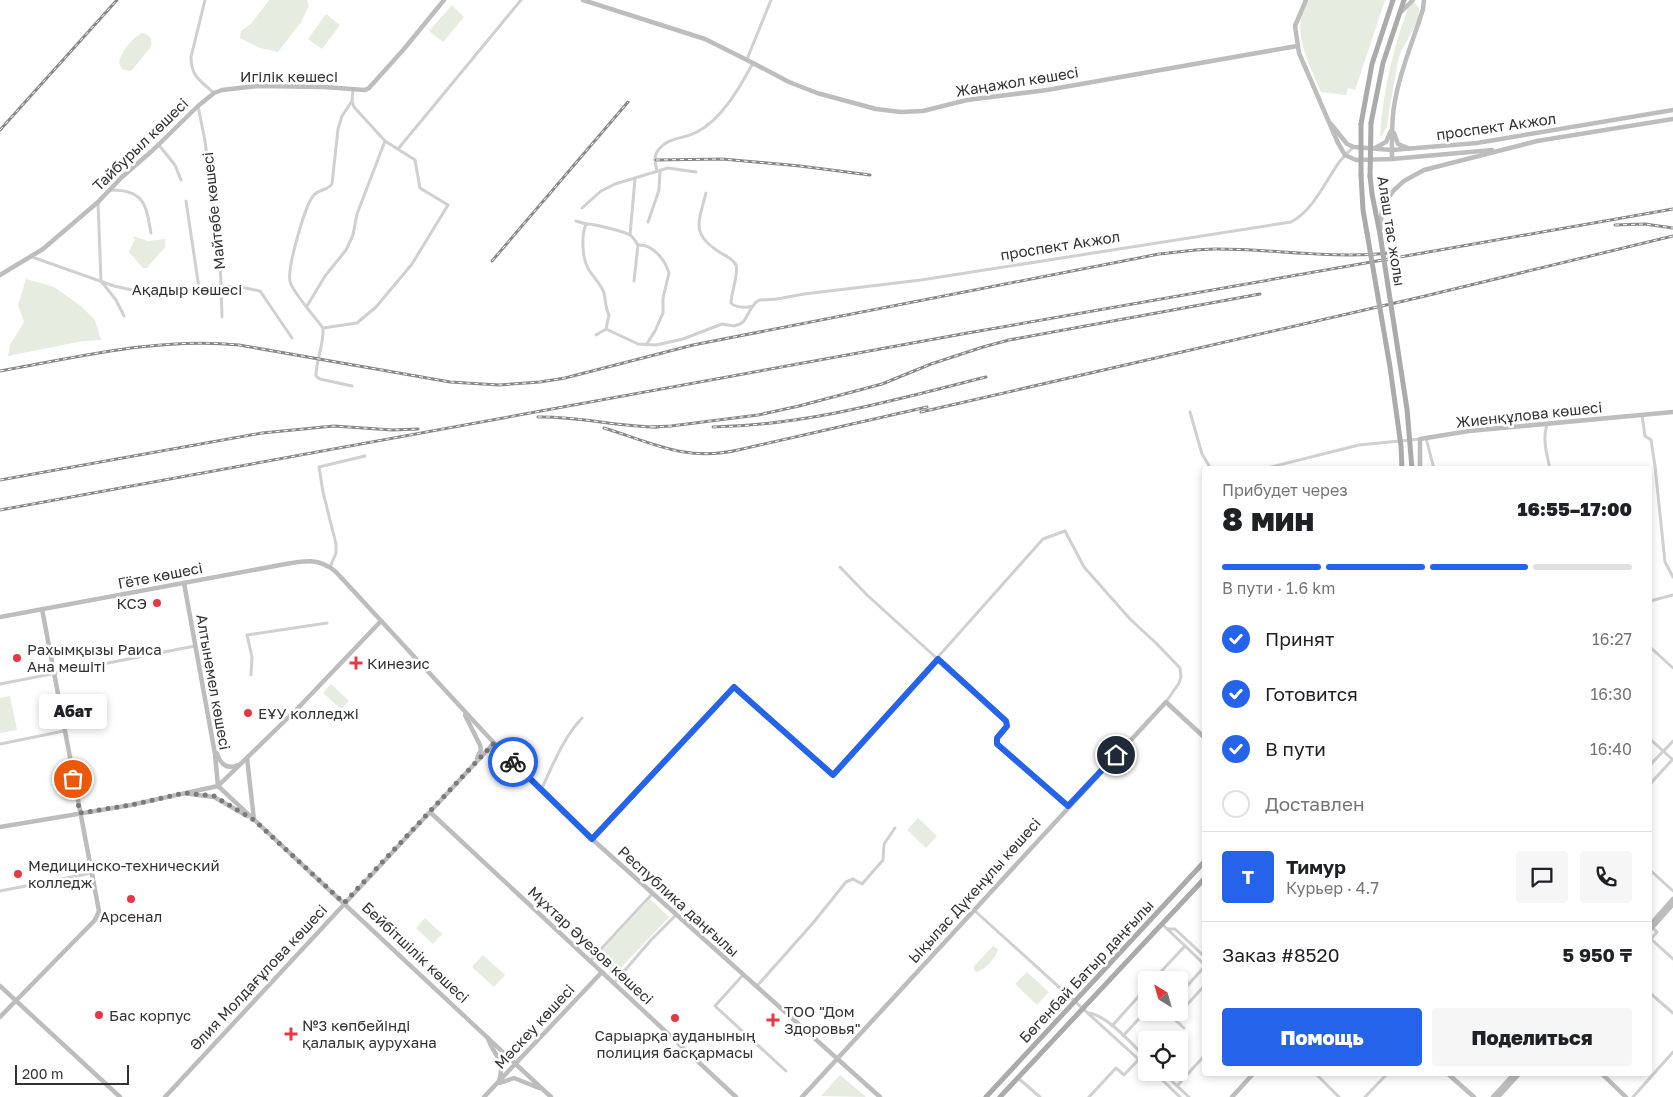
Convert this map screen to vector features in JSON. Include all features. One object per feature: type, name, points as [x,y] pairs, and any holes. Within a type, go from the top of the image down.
[{"type":"main road","name":"Игілік көшесі","points":[[214,93],[222,90],[257,86],[365,90],[399,55],[444,0]]},
{"type":"main road","name":"Жаңажол көшесі","points":[[583,0],[705,39],[789,82],[817,93],[876,109],[912,112],[967,100],[1047,90],[1297,46]]},
{"type":"main road","points":[[1306,0],[1295,26],[1297,46],[1338,143],[1345,155]]},
{"type":"main road","points":[[1389,0],[1389,10]]},
{"type":"main road","name":"Алаш тас жолы","points":[[1393,0],[1372,64],[1361,124],[1361,175],[1366,234],[1390,367],[1401,446],[1402,466]]},
{"type":"main road","name":"Алаш тас жолы","points":[[1404,0],[1383,63],[1371,123],[1370,176],[1407,409],[1412,466]]},
{"type":"main road","points":[[1399,15],[1413,0],[1420,4],[1423,9]]},
{"type":"main road","points":[[1392,159],[1392,127],[1398,84],[1423,9],[1424,0]]},
{"type":"main road","name":"Тайбурыл көшесі","points":[[0,275],[43,249],[98,202],[122,177],[214,93]]},
{"type":"main road","name":"проспект Акжол","points":[[1354,147],[1372,150],[1392,150],[1478,143],[1673,110]]},
{"type":"main road","points":[[1380,234],[1382,211],[1387,200],[1404,181],[1424,170],[1537,141],[1673,118]]},
{"type":"main road","points":[[1331,124],[1347,144],[1354,147]]},
{"type":"main road","points":[[1392,127],[1398,144],[1412,149]]},
{"type":"main road","points":[[1372,150],[1386,142],[1392,127]]},
{"type":"main road","name":"проспект Акжол","points":[[1345,155],[1356,160],[1392,159],[1503,149]]},
{"type":"main road","name":"Жиенқұлова көшесі","points":[[1423,439],[1469,432],[1673,412]]},
{"type":"main road","points":[[1420,466],[1423,439]]},
{"type":"main road","name":"Гёте көшесі","points":[[0,617],[303,561],[318,561],[324,564]]},
{"type":"main road","name":"Республика даңғылы","points":[[324,564],[330,567],[381,620],[494,743],[592,839],[880,1097]]},
{"type":"main road","name":"Алтынемел көшесі","points":[[184,583],[212,740],[218,786]]},
{"type":"main road","points":[[0,1018],[95,920],[99,911],[42,609]]},
{"type":"main road","points":[[0,827],[131,805],[218,786],[298,708],[381,620]]},
{"type":"main road","points":[[1166,702],[1202,735]]},
{"type":"main road","name":"Ықылас Дүкенұлы көшесі","points":[[802,1097],[1068,806],[1166,702]]},
{"type":"main road","points":[[461,707],[481,750],[471,767]]},
{"type":"main road","points":[[212,740],[218,757],[225,766],[237,766],[247,758]]},
{"type":"main road","name":"Әлия Молдағұлова көшесі","points":[[165,1097],[494,743]]},
{"type":"main road","points":[[247,758],[254,820]]},
{"type":"main road","name":"Бейбітшілік көшесі","points":[[218,786],[551,1097]]},
{"type":"main road","points":[[184,793],[214,796],[254,820]]},
{"type":"main road","name":"Мұхтар Әуезов көшесі","points":[[430,812],[736,1097]]},
{"type":"main road","name":"Бөгенбай Батыр даңғылы","points":[[986,1097],[1202,864]]},
{"type":"main road","name":"Бөгенбай Батыр даңғылы","points":[[1000,1097],[1202,881]]},
{"type":"main road","points":[[1652,926],[1673,899]]},
{"type":"main road","points":[[1652,926],[1673,904]]},
{"type":"main road","name":"Мәскеу көшесі","points":[[484,1097],[602,972]]},
{"type":"main road","points":[[0,986],[120,1097]]},
{"type":"main road","points":[[487,1037],[491,1047],[502,1062],[499,1082]]},
{"type":"main road","points":[[1232,1097],[1251,1076]]},
{"type":"main road","points":[[1450,1076],[1474,1097]]},
{"type":"main road","points":[[1493,1097],[1512,1076]]},
{"type":"main road","points":[[1498,1097],[1517,1076]]},
{"type":"main road","points":[[1604,1076],[1626,1097]]},
{"type":"main road","points":[[491,1090],[504,1081],[514,1078],[544,1091]]},
{"type":"street","points":[[205,0],[191,57],[192,69],[194,74],[214,93]]},
{"type":"street","points":[[398,149],[521,0]]},
{"type":"street","points":[[648,222],[659,190],[658,171],[654,158],[658,150],[669,141],[699,131],[721,111],[737,89],[750,61],[771,0]]},
{"type":"street","points":[[323,328],[357,323],[376,307],[412,264],[448,205],[420,188],[415,160],[385,141],[354,107],[352,101],[353,90]]},
{"type":"street","points":[[352,101],[342,116],[338,129],[332,184],[326,190],[316,192],[312,197],[300,231],[289,280],[300,299],[323,328],[324,340],[320,346],[316,376],[320,379],[352,386]]},
{"type":"street","name":"Майтөбе көшесі","points":[[198,106],[205,141],[220,256],[222,317]]},
{"type":"street","points":[[307,306],[325,276],[346,250],[353,234],[357,214],[385,141]]},
{"type":"street","points":[[158,144],[175,166],[181,180]]},
{"type":"street","points":[[1345,155],[1354,147]]},
{"type":"street","name":"проспект Акжол","points":[[750,307],[760,300],[777,300],[804,294],[921,280],[1250,227],[1286,223],[1298,218],[1307,211],[1345,155]]},
{"type":"street","points":[[582,208],[590,200],[615,184],[668,168],[696,172]]},
{"type":"street","points":[[630,235],[635,179]]},
{"type":"street","points":[[110,190],[128,191],[145,205],[151,233]]},
{"type":"street","points":[[606,329],[638,344],[646,345],[683,339],[722,324],[734,326],[744,321],[750,307],[741,307],[731,303],[736,270],[735,264],[708,244],[700,233],[700,215],[706,193]]},
{"type":"street","points":[[186,201],[199,288]]},
{"type":"street","points":[[98,202],[101,281],[116,300],[124,316]]},
{"type":"street","points":[[576,221],[604,226],[630,235],[638,245],[646,246],[658,255],[669,273],[663,298],[663,313],[646,345]]},
{"type":"street","points":[[586,224],[584,230],[585,256],[588,268],[603,292],[610,318],[606,329],[596,335]]},
{"type":"street","points":[[634,281],[638,245]]},
{"type":"street","name":"Ақадыр көшесі","points":[[32,256],[125,289],[141,292],[221,286],[241,287],[260,291],[292,338]]},
{"type":"street","points":[[1190,412],[1202,454],[1209,466]]},
{"type":"street","points":[[1642,416],[1645,436],[1650,440],[1655,466],[1665,562],[1673,577]]},
{"type":"street","points":[[1547,425],[1544,433],[1550,466]]},
{"type":"street","points":[[1423,439],[1433,466]]},
{"type":"street","name":"Жиенқұлова көшесі","points":[[1274,466],[1351,446],[1423,439]]},
{"type":"street","points":[[330,567],[336,553],[336,544],[319,467],[365,456]]},
{"type":"street","points":[[592,839],[734,687],[833,775],[1043,539],[1065,531],[1084,567],[1130,619],[1180,668],[1181,677],[1179,683],[1166,702]]},
{"type":"street","points":[[840,567],[867,595],[1006,721],[1007,726],[997,738],[997,744],[1068,806]]},
{"type":"street","points":[[1652,600],[1673,595]]},
{"type":"street","points":[[251,675],[252,657],[247,635],[328,623]]},
{"type":"street","points":[[0,684],[195,646]]},
{"type":"street","points":[[1652,649],[1673,668]]},
{"type":"street","points":[[541,790],[562,746],[574,726],[582,718]]},
{"type":"street","points":[[0,744],[64,731]]},
{"type":"street","points":[[1652,741],[1673,760],[1652,782]]},
{"type":"street","points":[[1652,763],[1673,741]]},
{"type":"street","points":[[757,986],[813,923],[846,882],[853,879],[862,884],[882,860],[884,844],[895,828]]},
{"type":"street","points":[[1652,872],[1673,891]]},
{"type":"street","points":[[0,891],[92,873]]},
{"type":"street","points":[[590,961],[653,894]]},
{"type":"street","points":[[974,910],[1138,1057]]},
{"type":"street","points":[[614,982],[676,915]]},
{"type":"street","points":[[1162,924],[1202,963]]},
{"type":"street","points":[[1652,928],[1657,932],[1652,937]]},
{"type":"street","points":[[1168,929],[1175,929],[1202,954]]},
{"type":"street","points":[[1652,941],[1673,959]]},
{"type":"street","points":[[1162,971],[1185,946]]},
{"type":"street","points":[[1188,986],[1202,969]]},
{"type":"street","points":[[743,975],[715,1006],[786,1071]]},
{"type":"street","points":[[1184,1028],[1174,1019],[1202,988]]},
{"type":"street","points":[[1652,995],[1673,1013]]},
{"type":"street","points":[[1112,1026],[1138,997]]},
{"type":"street","points":[[1089,1013],[1096,1014],[1112,1026],[1138,1050]]},
{"type":"street","points":[[1123,1036],[1138,1020]]},
{"type":"street","points":[[1652,1075],[1673,1052]]},
{"type":"street","points":[[1177,1086],[1202,1058]]},
{"type":"street","points":[[1089,1097],[1116,1068],[1124,1075],[1138,1059]]},
{"type":"street","points":[[1318,1076],[1339,1097]]},
{"type":"street","points":[[1365,1097],[1385,1076]]},
{"type":"street","points":[[1632,1097],[1651,1076]]},
{"type":"street","points":[[1018,1078],[1040,1097]]},
{"type":"street","points":[[1164,1081],[1180,1097]]},
{"type":"street","points":[[1172,1081],[1190,1097]]},
{"type":"shaded area","points":[[269,0],[307,0],[309,6],[301,22],[278,52],[260,48],[240,38],[241,31],[251,24]]},
{"type":"shaded area","points":[[1309,0],[1385,0],[1355,90],[1348,88],[1346,95],[1321,92],[1307,58],[1303,46],[1300,22]]},
{"type":"shaded area","points":[[1415,3],[1419,8],[1419,15],[1400,54],[1387,126],[1382,136],[1380,135],[1386,86],[1393,55],[1408,8],[1411,4]]},
{"type":"shaded area","points":[[452,5],[464,17],[443,42],[429,31]]},
{"type":"shaded area","points":[[326,14],[340,25],[322,49],[308,39]]},
{"type":"shaded area","points":[[142,33],[150,38],[152,43],[150,48],[132,70],[122,69],[119,63],[124,50]]},
{"type":"shaded area","points":[[132,236],[148,241],[165,239],[165,247],[147,268],[143,268],[129,252],[135,239]]},
{"type":"shaded area","points":[[26,279],[54,287],[81,306],[95,320],[101,340],[83,341],[8,356],[10,345],[24,322],[18,305]]},
{"type":"shaded area","points":[[331,684],[349,701],[341,709],[323,693]]},
{"type":"shaded area","points":[[10,696],[17,730],[0,733],[0,698]]},
{"type":"shaded area","points":[[918,818],[937,836],[926,848],[907,830]]},
{"type":"shaded area","points":[[650,899],[669,917],[615,974],[596,957]]},
{"type":"shaded area","points":[[425,918],[442,934],[433,944],[416,928]]},
{"type":"shaded area","points":[[993,946],[998,949],[995,956],[986,967],[976,972],[974,966]]},
{"type":"shaded area","points":[[483,955],[505,975],[494,987],[472,967]]},
{"type":"shaded area","points":[[1027,972],[1049,992],[1037,1005],[1015,984]]},
{"type":"shaded area","points":[[840,1075],[866,1097],[821,1096]]},
{"type":"railway","points":[[0,130],[117,0]]},
{"type":"railway","points":[[492,261],[628,102]]},
{"type":"railway","points":[[656,160],[722,159],[870,175]]},
{"type":"railway","points":[[0,510],[962,334],[1673,209]]},
{"type":"railway","points":[[1615,225],[1645,224],[1673,228]]},
{"type":"railway","points":[[921,412],[1421,297],[1673,236]]},
{"type":"railway","points":[[0,371],[119,350],[149,346],[209,343],[239,345],[450,382],[499,385],[540,382],[565,378],[693,345],[1159,254],[1217,249],[1347,255],[1390,253]]},
{"type":"railway","points":[[652,427],[758,415],[882,384],[931,364],[1009,340],[1260,294]]},
{"type":"railway","points":[[713,427],[783,422],[851,410],[986,377]]},
{"type":"railway","points":[[604,428],[669,449],[702,454],[719,453],[927,407]]},
{"type":"railway","points":[[538,417],[658,427]]},
{"type":"railway","points":[[0,480],[262,433],[334,426],[392,430],[418,429]]},
{"type":"way so far","points":[[73,779],[80,813],[131,805],[184,793],[214,796],[254,820],[344,903],[494,743],[513,762]]},
{"type":"place","name":"КСЭ","points":[[157,603]]},
{"type":"place","name":"Рахымқызы Раиса Ана мешіті","points":[[17,658]]},
{"type":"place","name":"Кинезис","points":[[356,663]]},
{"type":"place","name":"ЕҰУ колледжі","points":[[248,713]]},
{"type":"place","name":"Абат","points":[[73,779]]},
{"type":"place","name":"Медицинско-технический колледж","points":[[18,874]]},
{"type":"place","name":"Арсенал","points":[[131,899]]},
{"type":"place","name":"Бас корпус","points":[[99,1015]]},
{"type":"place","name":"Сарыарқа ауданының полиция басқармасы","points":[[675,1018]]},
{"type":"place","name":"ТОО \"Дом Здоровья\"","points":[[773,1020]]},
{"type":"place","name":"№3 көпбейінді қалалық аурухана","points":[[291,1034]]},
{"type":"route","points":[[513,762],[592,839],[734,687],[833,775],[938,659],[1006,721],[1007,726],[997,738],[997,744],[1068,806],[1116,755]]}]
